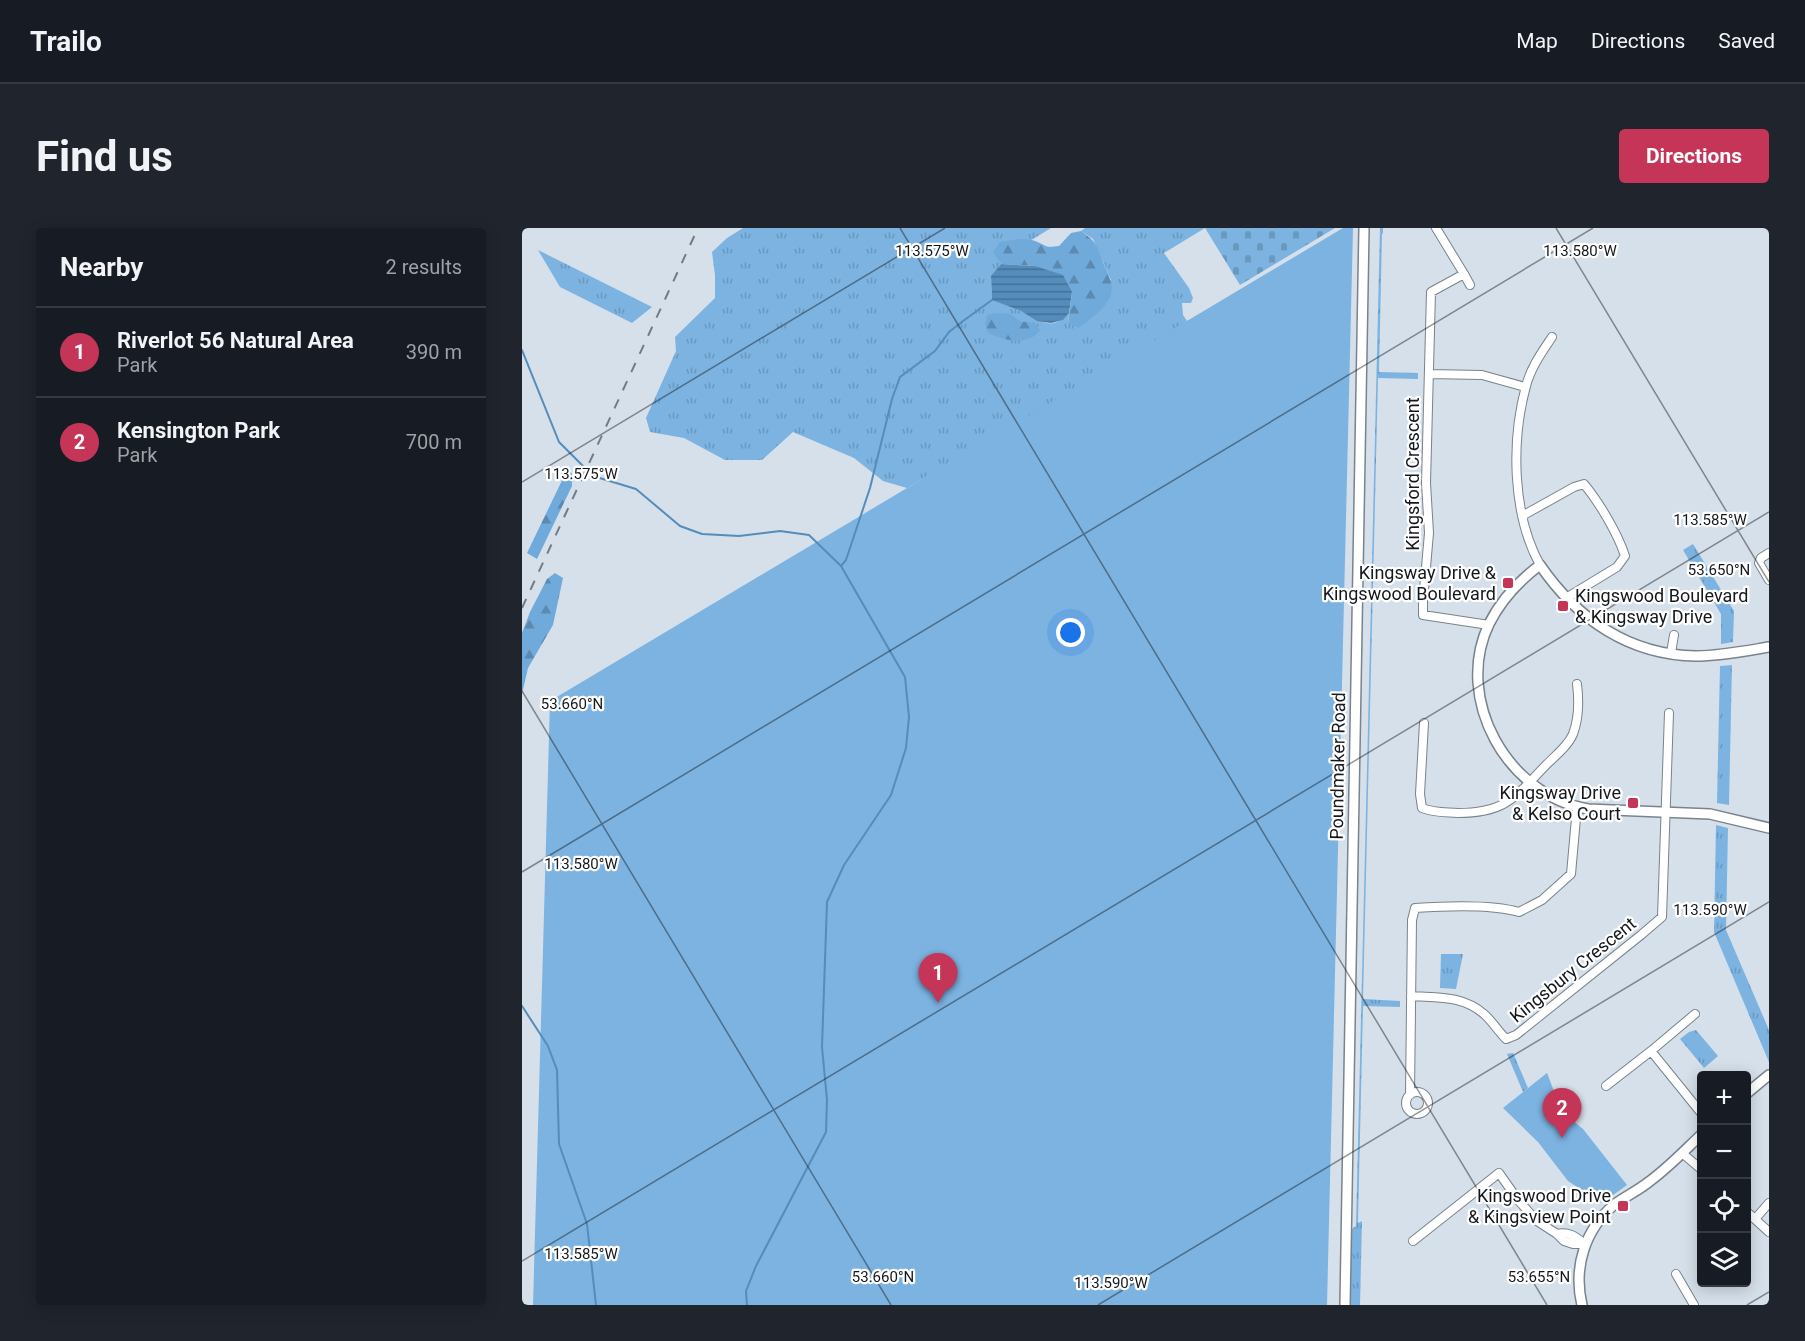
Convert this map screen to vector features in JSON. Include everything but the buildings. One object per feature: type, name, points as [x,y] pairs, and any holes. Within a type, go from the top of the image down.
[{"type":"street","name":"Poundmaker Road","points":[[1345,1305],[1364,228]]},
{"type":"street","points":[[1436,228],[1470,285]]},
{"type":"street","name":"Kingsford Crescent","points":[[1464,274],[1431,292],[1426,483],[1429,533],[1423,615],[1489,625]]},
{"type":"street","points":[[1552,337],[1537,360],[1526,387],[1518,435],[1517,477],[1522,516],[1534,554],[1540,565],[1566,598],[1590,620],[1606,632],[1651,649],[1703,656],[1769,647]]},
{"type":"street","name":"Kingsford Crescent","points":[[1430,374],[1482,375],[1526,387]]},
{"type":"street","points":[[1522,516],[1574,487],[1584,484],[1622,546],[1625,556],[1617,567],[1566,598]]},
{"type":"street","points":[[1769,553],[1761,558],[1759,563],[1769,580]]},
{"type":"street","points":[[1540,565],[1508,595],[1489,625],[1482,647],[1479,669],[1480,692],[1493,736],[1504,755],[1520,774],[1542,790],[1576,807],[1603,811],[1710,814],[1769,828]]},
{"type":"street","points":[[1671,653],[1674,635]]},
{"type":"street","points":[[1424,723],[1420,794],[1422,808],[1432,812],[1484,812],[1506,803],[1530,782],[1572,735],[1576,722],[1577,684]]},
{"type":"street","points":[[1665,812],[1669,712]]},
{"type":"street","points":[[1410,1095],[1412,920],[1416,908],[1502,908],[1519,912],[1542,900],[1571,874],[1576,807]]},
{"type":"street","name":"Kingsbury Crescent","points":[[1411,996],[1453,998],[1466,1001],[1486,1015],[1506,1039],[1516,1035],[1662,916],[1665,812]]},
{"type":"street","points":[[1606,1086],[1695,1014]]},
{"type":"street","points":[[1651,1051],[1697,1109]]},
{"type":"street","points":[[1751,1090],[1769,1075]]},
{"type":"street","points":[[1582,1305],[1579,1277],[1581,1260],[1592,1231],[1609,1210],[1651,1180],[1697,1138]]},
{"type":"street","points":[[1682,1153],[1697,1166]]},
{"type":"street","points":[[1413,1241],[1499,1173],[1518,1200],[1537,1221],[1557,1234],[1565,1232],[1586,1244]]},
{"type":"street","points":[[1755,1219],[1769,1203]]},
{"type":"street","points":[[1751,1215],[1768,1228]]},
{"type":"street","points":[[1676,1274],[1694,1305]]},
{"type":"green space","points":[[743,228],[1051,228],[999,260],[1001,264],[991,277],[992,299],[1044,322],[1056,323],[1069,313],[1068,323],[1111,280],[1093,239],[1081,231],[1085,228],[1205,228],[1164,253],[1189,288],[1193,298],[1191,303],[1182,303],[1183,315],[1187,321],[1198,317],[907,488],[883,481],[854,458],[793,432],[762,460],[725,460],[684,438],[650,432],[646,418],[676,351],[675,337],[715,298],[712,252],[727,238]]},
{"type":"green space","points":[[1205,228],[1335,228],[1240,285]]},
{"type":"green space","points":[[1343,228],[1353,228],[1327,1305],[533,1305],[550,701]]},
{"type":"green space","points":[[1380,228],[1383,228],[1383,233],[1379,372],[1418,373],[1418,379],[1378,378],[1363,999],[1400,1001],[1400,1007],[1363,1006],[1358,1223],[1362,1221],[1360,1305],[1347,1305],[1349,1231],[1356,1226]]},
{"type":"green space","points":[[1081,231],[1096,245],[1112,287],[1108,301],[1079,328],[1068,323],[1072,292],[1035,266],[1001,264],[993,252],[1000,242],[1018,239],[1031,240],[1048,247],[1059,246],[1071,233]]},
{"type":"green space","points":[[538,250],[652,307],[632,323],[560,287]]},
{"type":"green space","points":[[1010,314],[1021,322],[1034,324],[1040,330],[1029,339],[1023,340],[1008,340],[994,336],[988,333],[985,324],[987,315]]},
{"type":"green space","points":[[568,468],[572,474],[572,486],[537,559],[527,553]]},
{"type":"green space","points":[[1693,544],[1734,611],[1733,642],[1721,644],[1721,614],[1683,550]]},
{"type":"green space","points":[[555,573],[563,578],[553,625],[528,668],[522,694],[522,633],[547,579]]},
{"type":"green space","points":[[1732,665],[1729,805],[1717,803],[1720,666]]},
{"type":"green space","points":[[1716,825],[1728,828],[1726,930],[1769,1030],[1769,1062],[1714,932]]},
{"type":"green space","points":[[1441,954],[1463,954],[1456,989],[1440,988]]},
{"type":"green space","points":[[1696,1030],[1718,1056],[1704,1068],[1680,1039]]},
{"type":"green space","points":[[1513,1053],[1528,1088],[1523,1092],[1507,1054]]},
{"type":"green space","points":[[1547,1073],[1562,1112],[1583,1129],[1627,1185],[1602,1203],[1568,1181],[1538,1142],[1503,1108]]},
{"type":"shaded area","points":[[1001,264],[1035,266],[1063,275],[1072,292],[1069,313],[1063,320],[1051,323],[1037,321],[1021,311],[992,300],[991,276]]},
{"type":"waterway","points":[[841,566],[846,560],[870,488],[892,399],[900,377],[935,351],[949,332],[992,300]]},
{"type":"waterway","points":[[522,350],[559,442],[593,476],[636,489],[680,526],[702,534],[739,536],[780,531],[809,535],[841,566],[905,677],[909,717],[906,748],[891,795],[844,865],[827,902],[822,1047],[827,1100],[826,1132],[756,1266],[746,1291],[747,1305]]},
{"type":"waterway","points":[[522,1006],[548,1046],[557,1070],[559,1144],[587,1224],[596,1305]]},
{"type":"railway","points":[[522,608],[698,228]]},
{"type":"place","name":"Kingsway Drive & Kingswood Boulevard","points":[[1508,583]]},
{"type":"place","name":"Kingswood Boulevard & Kingsway Drive","points":[[1563,606]]},
{"type":"place","name":"Kingsway Drive & Kelso Court","points":[[1633,803]]},
{"type":"place","name":"Riverlot 56 Natural Area","points":[[938,1003]]},
{"type":"place","name":"Kensington Park","points":[[1562,1138]]},
{"type":"place","name":"Kingswood Drive & Kingsview Point","points":[[1623,1206]]}]
